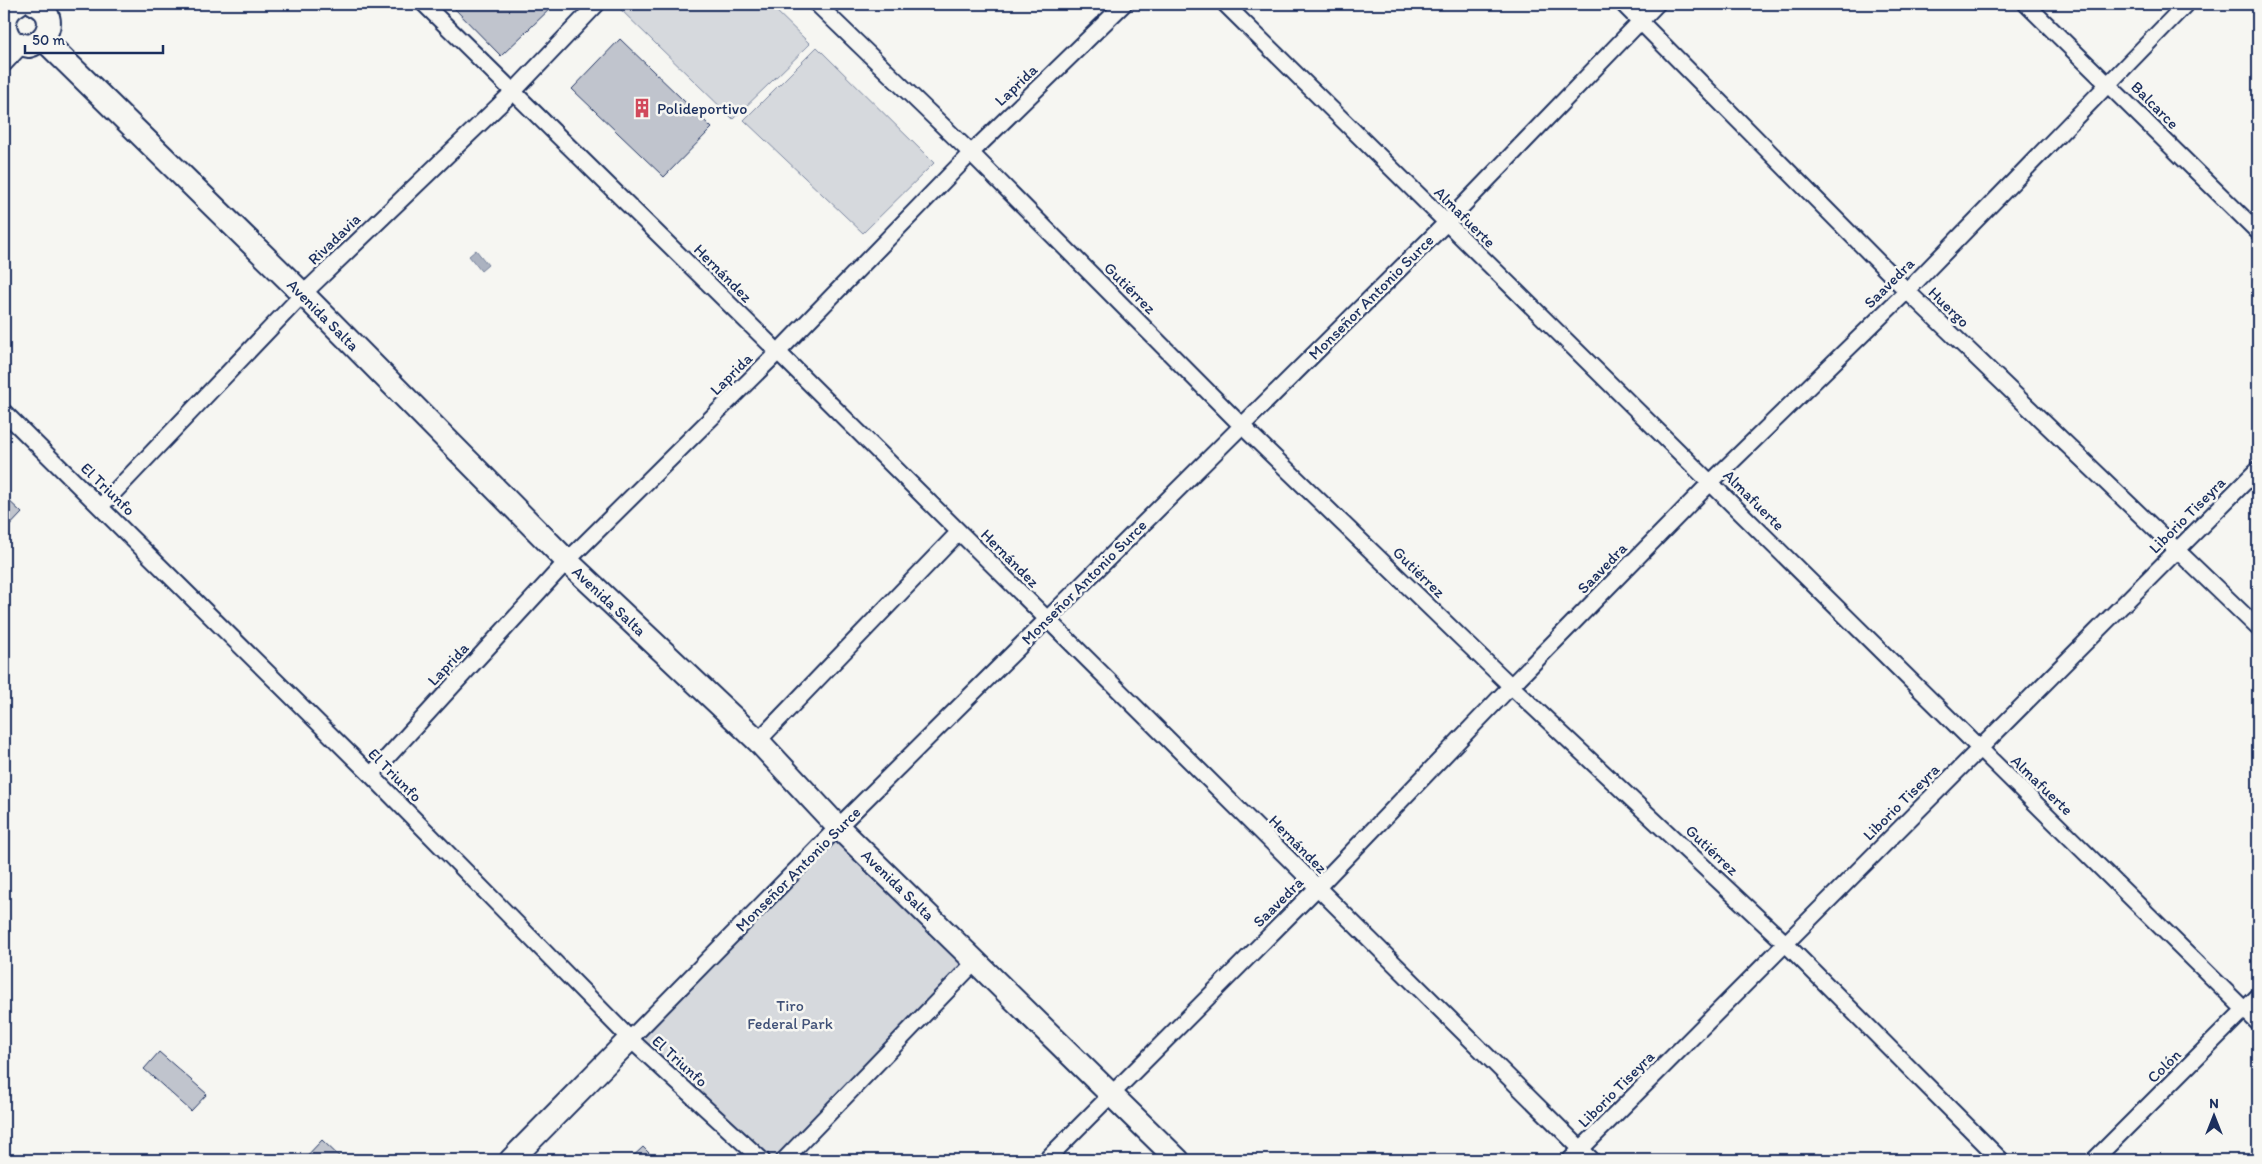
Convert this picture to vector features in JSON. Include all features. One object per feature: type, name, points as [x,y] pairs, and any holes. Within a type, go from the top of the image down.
[{"type":"main road","points":[[11,5],[4,23],[5,31],[9,37],[21,46],[29,46],[43,40],[49,26],[44,6]]},
{"type":"main road","name":"Avenida Salta","points":[[43,40],[303,294],[567,561],[758,741],[838,827],[1178,1160]]},
{"type":"main road","name":"Monseñor Antonio Surce","points":[[511,1160],[630,1039]]},
{"type":"street","name":"Hernández","points":[[424,4],[778,352],[1317,888],[1575,1155],[1592,1160]]},
{"type":"street","name":"Rivadavia","points":[[101,506],[303,294],[514,91],[597,4]]},
{"type":"street","name":"Gutiérrez","points":[[817,4],[971,153],[1241,425],[1511,686],[1785,943],[2001,1160]]},
{"type":"street","name":"Laprida","points":[[371,775],[567,561],[778,352],[971,153],[1124,4]]},
{"type":"street","name":"Almafuerte","points":[[1225,4],[2258,1023]]},
{"type":"street","name":"Huergo","points":[[1623,4],[1907,291],[2178,549],[2258,628]]},
{"type":"street","name":"Monseñor Antonio Surce","points":[[630,1039],[838,827],[1446,223],[1657,4]]},
{"type":"street","name":"Balcarce","points":[[2026,4],[2258,232]]},
{"type":"street","name":"Saavedra","points":[[1046,1160],[1317,888],[1711,482],[1907,291],[2107,83],[2186,4]]},
{"type":"street","points":[[4,64],[21,46]]},
{"type":"street","name":"El Triunfo","points":[[4,412],[371,775],[630,1039],[762,1160]]},
{"type":"street","name":"Liborio Tiseyra","points":[[1575,1155],[2258,468]]},
{"type":"street","points":[[758,741],[959,532]]},
{"type":"street","points":[[784,1160],[976,961]]},
{"type":"street","name":"Colón","points":[[2094,1160],[2258,996]]},
{"type":"green space","points":[[617,4],[769,4],[810,44],[733,119]]},
{"type":"green space","points":[[817,47],[934,163],[863,233],[744,120]]},
{"type":"green space","name":"Tiro Federal Park","points":[[838,827],[976,961],[784,1160],[762,1160],[630,1039]]},
{"type":"shaded area","points":[[476,250],[488,265],[481,271],[469,256]]},
{"type":"building","points":[[450,4],[555,4],[501,56]]},
{"type":"building","name":"Polideportivo","points":[[620,39],[712,128],[664,177],[572,89]]},
{"type":"building","points":[[4,496],[22,513],[4,532]]},
{"type":"building","points":[[159,1052],[207,1094],[191,1111],[144,1069]]},
{"type":"building","points":[[322,1140],[343,1160],[303,1160]]},
{"type":"building","points":[[643,1147],[656,1160],[629,1160]]},
{"type":"place","name":"Polideportivo","points":[[642,108]]}]
